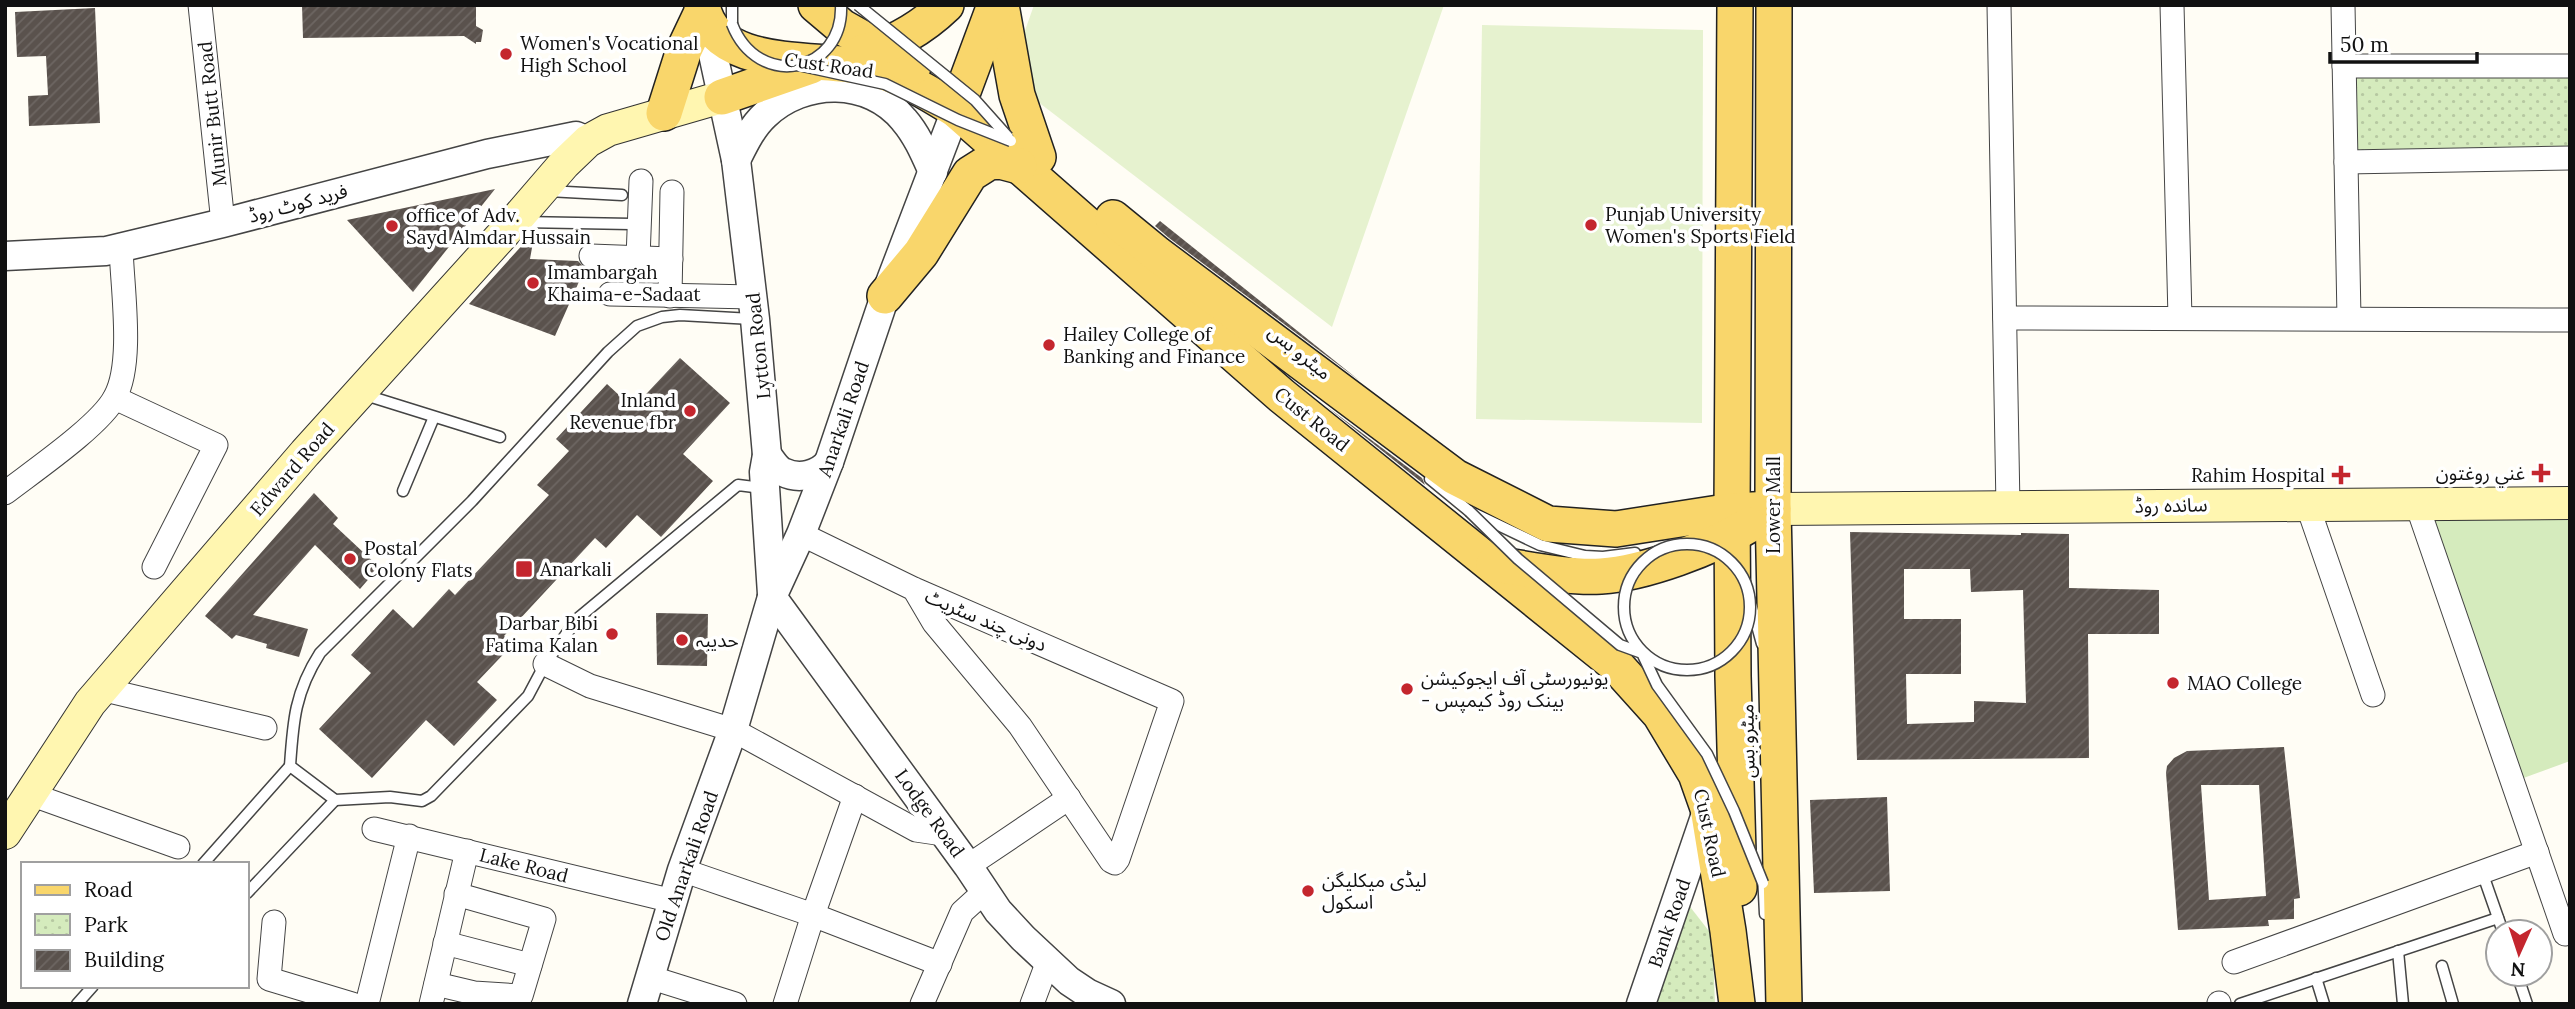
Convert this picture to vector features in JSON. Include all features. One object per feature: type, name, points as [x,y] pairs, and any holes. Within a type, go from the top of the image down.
[{"type":"main road","name":"Cust Road","points":[[816,5],[842,27],[959,101],[1028,158],[1455,477],[1548,524],[1616,529],[1732,523]]},
{"type":"main road","points":[[598,136],[664,113],[722,97],[812,63],[879,48],[915,31],[946,5]]},
{"type":"main road","points":[[959,101],[995,5]]},
{"type":"main road","points":[[885,296],[921,253],[970,174],[989,162],[1028,158],[1001,5]]},
{"type":"main road","points":[[1735,5],[1732,523],[1739,1004]]},
{"type":"main road","name":"Lower Mall","points":[[1774,5],[1773,509],[1784,1004]]},
{"type":"main road","name":"Cust Road","points":[[720,6],[712,30],[736,49],[775,58],[868,68],[959,101]]},
{"type":"main road","points":[[664,113],[684,50],[720,6]]},
{"type":"main road","name":"Edward Road","points":[[5,833],[90,703],[359,393],[539,191],[598,136]]},
{"type":"main road","name":"Cust Road","points":[[1028,158],[1282,396],[1615,664],[1651,704],[1696,774],[1708,808],[1739,1004]]},
{"type":"main road","name":"ساندہ روڈ","points":[[1773,509],[2570,503]]},
{"type":"main road","points":[[1489,563],[1553,573],[1601,576],[1641,569],[1732,523],[1773,509]]},
{"type":"street","name":"Munir Butt Road","points":[[200,5],[223,223]]},
{"type":"street","points":[[1999,5],[2008,507]]},
{"type":"street","points":[[2172,5],[2180,318]]},
{"type":"street","points":[[2343,5],[2349,318]]},
{"type":"street","name":"Lytton Road","points":[[720,6],[722,97],[736,160],[754,308],[767,455],[764,472],[772,597]]},
{"type":"street","points":[[2344,66],[2570,66]]},
{"type":"street","points":[[736,160],[753,129],[782,101],[818,87],[838,86],[859,90],[890,106],[917,139],[933,172]]},
{"type":"street","name":"Anarkali Road","points":[[733,730],[772,597],[801,534],[829,462],[885,296],[959,101]]},
{"type":"street","name":"فرید کوٹ روڈ","points":[[5,256],[106,251],[486,154],[576,136],[598,136]]},
{"type":"street","points":[[2346,162],[2570,158]]},
{"type":"street","points":[[638,258],[641,181]]},
{"type":"street","points":[[670,296],[672,192]]},
{"type":"street","points":[[5,493],[94,422],[115,398],[125,364],[121,247]]},
{"type":"street","points":[[591,256],[671,259]]},
{"type":"street","points":[[610,294],[670,296],[754,308]]},
{"type":"street","points":[[2005,318],[2570,320]]},
{"type":"street","points":[[115,398],[216,445],[154,567]]},
{"type":"street","points":[[767,455],[780,471],[796,475],[813,475],[822,471],[829,462]]},
{"type":"street","points":[[2307,504],[2373,695]]},
{"type":"street","points":[[2417,505],[2565,934],[2570,933]]},
{"type":"street","name":"دونی چند سٹریٹ","points":[[801,534],[914,589],[1172,701],[1115,863],[1111,861],[1069,798]]},
{"type":"street","points":[[914,589],[934,623],[1020,726],[1069,798],[968,866]]},
{"type":"street","name":"Lodge Road","points":[[772,597],[998,911],[1069,981],[1105,1003]]},
{"type":"street","points":[[545,664],[590,686],[733,730],[916,830],[943,834]]},
{"type":"street","points":[[102,689],[265,729]]},
{"type":"street","name":"Bank Road","points":[[1641,1004],[1735,722]]},
{"type":"street","name":"Old Anarkali Road","points":[[642,1004],[682,870],[733,730]]},
{"type":"street","points":[[30,794],[178,847]]},
{"type":"street","points":[[785,1004],[855,796]]},
{"type":"street","name":"Lake Road","points":[[374,829],[673,901]]},
{"type":"street","points":[[367,1004],[409,836]]},
{"type":"street","points":[[456,894],[544,919],[521,996],[433,994],[456,894],[467,851]]},
{"type":"street","points":[[2234,962],[2537,852]]},
{"type":"street","points":[[682,870],[813,915],[940,964]]},
{"type":"street","points":[[922,1004],[962,912],[984,892]]},
{"type":"street","points":[[274,922],[269,979],[352,1004]]},
{"type":"street","points":[[445,943],[530,965]]},
{"type":"street","points":[[1032,1004],[1048,961]]},
{"type":"street","points":[[649,976],[734,1004]]},
{"type":"lane","points":[[841,5],[837,34],[812,63],[885,84],[1028,158]]},
{"type":"lane","points":[[858,5],[975,100],[1028,158]]},
{"type":"lane","points":[[539,191],[622,195]]},
{"type":"lane","name":"میٹرو بس","points":[[1097,210],[1331,400]]},
{"type":"lane","points":[[514,222],[631,224]]},
{"type":"lane","points":[[205,862],[290,766],[297,705],[306,676],[320,653],[472,501],[608,352],[637,326],[662,317],[709,315],[754,308]]},
{"type":"lane","points":[[359,393],[500,438]]},
{"type":"lane","points":[[403,491],[434,417]]},
{"type":"lane","points":[[1416,468],[1469,511],[1518,559],[1620,645],[1643,653],[1658,664],[1677,670],[1697,670],[1715,664],[1731,653],[1743,637],[1749,619],[1750,600]]},
{"type":"lane","points":[[290,766],[335,800],[379,797],[422,801],[431,796],[528,696],[545,664],[577,619],[738,485],[765,489]]},
{"type":"lane","points":[[1469,511],[1540,545],[1564,552],[1603,557],[1678,545],[1698,545],[1717,552],[1733,564],[1744,580],[1763,648],[1763,662]]},
{"type":"lane","name":"میٹرو بس","points":[[1659,550],[1643,562],[1630,578],[1624,597],[1624,618],[1630,637],[1643,653],[1657,685],[1707,754],[1763,883]]},
{"type":"lane","points":[[248,892],[335,800]]},
{"type":"lane","name":"میٹرو بس","points":[[1764,856],[1766,922]]},
{"type":"lane","points":[[2482,872],[2498,918]]},
{"type":"lane","points":[[2226,1003],[2316,978],[2484,923]]},
{"type":"lane","points":[[2398,951],[2403,1004]]},
{"type":"lane","points":[[2442,966],[2453,1004]]},
{"type":"lane","points":[[2316,978],[2323,1004]]},
{"type":"lane","points":[[77,1004],[91,988]]},
{"type":"green space","points":[[1034,5],[1444,5],[1332,327],[1008,79]]},
{"type":"green space","name":"Punjab University Women's Sports Field","points":[[1482,25],[1703,30],[1702,423],[1476,419]]},
{"type":"green space","points":[[2344,66],[2570,66],[2570,158],[2346,162]]},
{"type":"green space","points":[[2570,503],[2570,761],[2518,780],[2422,504]]},
{"type":"green space","points":[[1684,899],[1712,935],[1715,1004],[1653,1004]]},
{"type":"building","points":[[302,5],[476,5],[476,26],[483,30],[481,42],[476,44],[464,36],[303,38]]},
{"type":"building","points":[[95,8],[100,123],[29,126],[28,96],[48,95],[46,56],[17,57],[15,12]]},
{"type":"building","points":[[495,189],[413,292],[347,220]]},
{"type":"building","points":[[1160,221],[1360,381],[1169,238],[1155,226]]},
{"type":"building","name":"Imambargah Khaima-e-Sadaat","points":[[535,231],[530,259],[578,261],[585,268],[555,336],[469,304]]},
{"type":"building","name":"Anarkali","points":[[680,358],[730,403],[683,454],[713,481],[661,537],[637,515],[606,548],[595,538],[504,636],[513,644],[477,682],[497,700],[454,746],[426,720],[372,778],[319,729],[371,673],[351,655],[393,609],[413,628],[449,589],[455,595],[549,495],[537,485],[569,451],[556,439],[607,384],[633,408]]},
{"type":"building","points":[[1326,406],[1422,478],[1425,485]]},
{"type":"building","points":[[314,493],[338,518],[333,524],[379,567],[360,589],[315,545],[253,615],[308,629],[299,657],[266,648],[267,644],[236,635],[232,639],[205,616]]},
{"type":"building","points":[[1850,532],[2069,534],[2069,588],[2159,590],[2159,634],[2088,634],[2089,758],[1857,760]],"holes":[[[1904,569],[1970,569],[1971,592],[2023,590],[2026,703],[1974,701],[1974,722],[1907,724],[1906,674],[1961,674],[1961,619],[1904,619]]]},
{"type":"building","name":"حدیبہ","points":[[656,613],[708,614],[707,666],[657,665]]},
{"type":"building","points":[[2284,747],[2300,898],[2294,899],[2294,919],[2268,920],[2269,926],[2178,930],[2166,773],[2167,766],[2174,758],[2187,751]],"holes":[[[2201,785],[2259,785],[2266,896],[2209,900]]]},
{"type":"building","points":[[1887,797],[1890,891],[1814,893],[1810,800]]},
{"type":"place","name":"Women's Vocational High School","points":[[506,54]]},
{"type":"place","name":"Punjab University Women's Sports Field","points":[[1591,225]]},
{"type":"place","name":"office of Adv. Sayd Almdar Hussain","points":[[392,226]]},
{"type":"place","name":"Imambargah Khaima-e-Sadaat","points":[[533,283]]},
{"type":"place","name":"Hailey College of Banking and Finance","points":[[1049,345]]},
{"type":"place","name":"Inland Revenue fbr","points":[[690,411]]},
{"type":"place","name":"غني روغتون","points":[[2541,473]]},
{"type":"place","name":"Rahim Hospital","points":[[2341,475]]},
{"type":"place","name":"Postal Colony Flats","points":[[350,559]]},
{"type":"place","name":"Anarkali","points":[[524,569]]},
{"type":"place","name":"Darbar Bibi Fatima Kalan","points":[[612,634]]},
{"type":"place","name":"حدیبہ","points":[[682,640]]},
{"type":"place","name":"MAO College","points":[[2173,683]]},
{"type":"place","name":"یونیورسٹی آف ایجوکیشن - بینک روڈ کیمپس","points":[[1407,689]]},
{"type":"place","name":"لیڈی میکلیگن اسکول","points":[[1308,891]]}]
